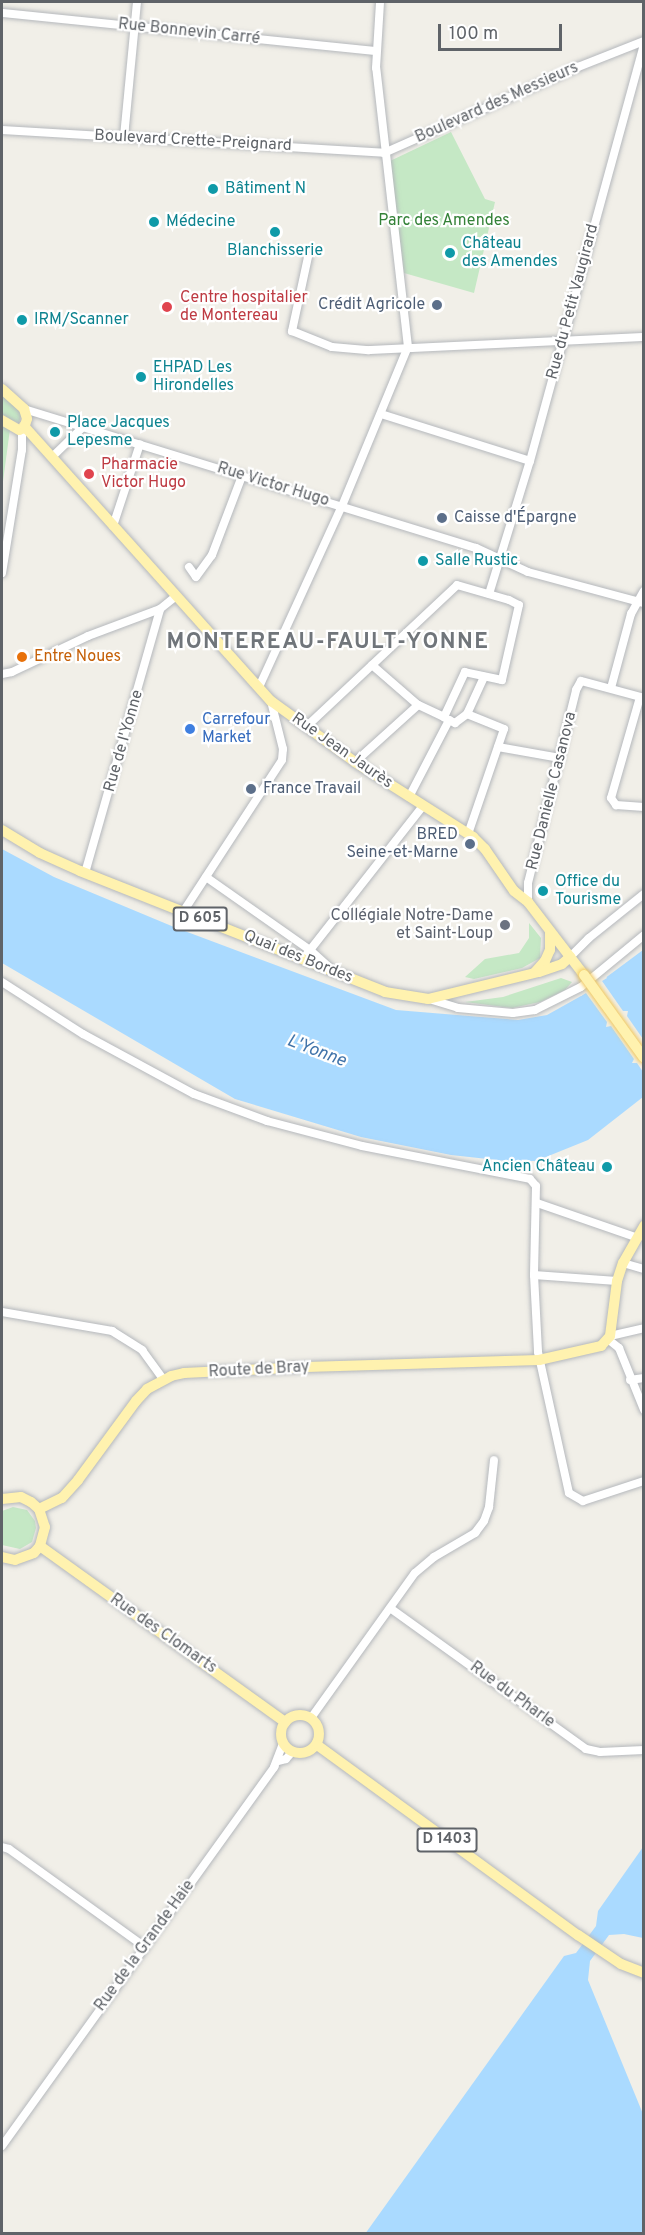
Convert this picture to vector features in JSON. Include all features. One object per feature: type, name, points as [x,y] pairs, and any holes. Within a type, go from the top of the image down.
[{"type":"main road","points":[[2,387],[24,409],[27,419],[23,428],[16,429],[2,420]]},
{"type":"main road","name":"Rue Jean Jaurès","points":[[23,428],[52,457],[271,701],[355,762],[468,834],[485,849],[510,886],[528,902],[644,1058]]},
{"type":"main road","name":"Quai des Bordes","points":[[2,830],[40,853],[86,873],[385,992],[428,999],[534,973],[562,964],[570,957]]},
{"type":"main road","points":[[534,973],[550,950],[550,933]]},
{"type":"main road","points":[[610,1338],[617,1281],[623,1263],[644,1226]]},
{"type":"main road","name":"Route de Bray","points":[[39,1509],[62,1498],[147,1389],[164,1379],[184,1373],[539,1360],[589,1350],[610,1338]]},
{"type":"main road","points":[[2,1499],[21,1497],[39,1509],[45,1527],[40,1546],[34,1553],[2,1564]]},
{"type":"main road","name":"Rue des Clomarts","points":[[40,1546],[285,1722]]},
{"type":"main road","points":[[2,1557],[15,1560]]},
{"type":"main road","points":[[300,1715],[311,1718],[318,1727],[317,1744],[308,1752],[288,1748],[281,1733],[285,1722],[300,1715]]},
{"type":"main road","name":"D 1403","points":[[317,1744],[578,1935],[621,1964],[644,1973]]},
{"type":"street","points":[[124,137],[137,2]]},
{"type":"street","points":[[259,687],[342,506],[408,347],[384,153],[376,51],[380,2]]},
{"type":"street","name":"Rue Bonnevin Carré","points":[[2,13],[376,51]]},
{"type":"street","name":"Boulevard des Messieurs","points":[[384,153],[578,67],[644,43]]},
{"type":"street","name":"Rue du Petit Vaugirard","points":[[489,594],[530,461],[644,43]]},
{"type":"street","name":"Boulevard Crette-Preignard","points":[[2,130],[384,153]]},
{"type":"street","points":[[308,257],[292,331],[332,347],[364,350],[644,338]]},
{"type":"street","name":"Rue Victor Hugo","points":[[24,409],[476,548],[519,568],[642,602]]},
{"type":"street","points":[[381,414],[530,461]]},
{"type":"street","points":[[52,457],[83,427]]},
{"type":"street","points":[[2,573],[22,450],[23,428]]},
{"type":"street","points":[[113,526],[140,444]]},
{"type":"street","points":[[189,567],[196,577],[212,555],[242,476]]},
{"type":"street","points":[[306,726],[457,585],[519,605],[503,677],[484,677],[465,672],[447,719],[409,797]]},
{"type":"street","points":[[644,591],[642,602],[631,614],[611,688],[642,697],[611,798],[616,805],[644,807]]},
{"type":"street","points":[[2,674],[12,672],[88,636],[160,609],[176,596]]},
{"type":"street","name":"Rue de l'Yonne","points":[[86,873],[160,609]]},
{"type":"street","points":[[372,665],[418,705],[455,723],[467,714],[484,677]]},
{"type":"street","name":"Rue Danielle Casanova","points":[[528,902],[528,883],[576,690],[581,681],[611,688]]},
{"type":"street","points":[[183,912],[282,760],[280,738],[271,701]]},
{"type":"street","points":[[355,762],[418,705]]},
{"type":"street","points":[[467,714],[504,729],[468,834]]},
{"type":"street","points":[[498,747],[560,758]]},
{"type":"street","points":[[303,959],[423,806]]},
{"type":"street","points":[[206,877],[310,950],[334,972]]},
{"type":"street","points":[[510,886],[528,883]]},
{"type":"street","points":[[570,957],[589,938],[644,894]]},
{"type":"street","points":[[428,999],[458,1008],[513,1013],[535,1010],[581,987],[644,935]]},
{"type":"street","points":[[2,982],[83,1034],[194,1094],[267,1121],[362,1146],[530,1179],[536,1186],[537,1203],[534,1275],[539,1360],[569,1493],[583,1501],[644,1481]]},
{"type":"street","points":[[537,1203],[638,1238]]},
{"type":"street","points":[[623,1263],[644,1269]]},
{"type":"street","points":[[534,1275],[617,1281]]},
{"type":"street","points":[[2,1312],[112,1331],[142,1350],[164,1379]]},
{"type":"street","points":[[644,1328],[610,1338],[619,1348],[644,1410]]},
{"type":"street","points":[[630,1380],[644,1378]]},
{"type":"street","points":[[311,1718],[415,1573],[434,1557],[475,1533],[489,1507],[494,1460]]},
{"type":"street","name":"Rue du Pharle","points":[[390,1608],[586,1749],[600,1752],[644,1750]]},
{"type":"street","name":"Rue de la Grande Haie","points":[[2,2146],[288,1748]]},
{"type":"street","points":[[2,1847],[9,1849],[145,1947]]},
{"type":"green space","name":"Parc des Amendes","points":[[451,132],[485,199],[495,202],[474,293],[404,273],[390,161]]},
{"type":"green space","points":[[2,395],[22,412],[19,423],[2,416]]},
{"type":"green space","points":[[2,425],[10,429],[2,489]]},
{"type":"green space","points":[[529,923],[541,938],[540,958],[522,968],[474,979],[465,977],[485,959],[519,953],[529,938]]},
{"type":"green space","points":[[561,978],[572,982],[565,990],[540,1002],[512,1008],[465,1002],[503,997]]},
{"type":"green space","points":[[13,1507],[27,1510],[35,1521],[36,1528],[32,1542],[20,1549],[2,1545],[2,1511]]},
{"type":"water","name":"L'Yonne","points":[[2,849],[54,877],[174,927],[396,1010],[518,1020],[547,1015],[581,996],[643,950],[643,1097],[588,1140],[536,1161],[506,1161],[451,1155],[361,1137],[235,1099],[2,963]]},
{"type":"water","points":[[643,1847],[643,1938],[624,1934],[609,1935],[590,1961],[588,1980],[643,2114],[643,2233],[365,2234],[564,1956],[576,1953],[596,1926],[598,1911]]},
{"type":"pier","points":[[605,975],[607,978],[602,981],[623,1011],[628,1011],[627,1016],[643,1039],[643,1072],[637,1063],[632,1063],[634,1059],[611,1026],[606,1027],[607,1022],[586,993],[581,996],[579,994]]},
{"type":"place","name":"Bâtiment N","points":[[213,189]]},
{"type":"place","name":"Médecine","points":[[154,222]]},
{"type":"place","name":"Blanchisserie","points":[[275,232]]},
{"type":"place","name":"Château des Amendes","points":[[450,253]]},
{"type":"place","name":"Crédit Agricole","points":[[437,305]]},
{"type":"place","name":"Centre hospitalier de Montereau","points":[[167,307]]},
{"type":"place","name":"IRM/Scanner","points":[[22,320]]},
{"type":"place","name":"EHPAD Les Hirondelles","points":[[141,377]]},
{"type":"place","name":"Place Jacques Lepesme","points":[[55,432]]},
{"type":"place","name":"Pharmacie Victor Hugo","points":[[89,474]]},
{"type":"place","name":"Caisse d'Épargne","points":[[442,518]]},
{"type":"place","name":"Salle Rustic","points":[[423,561]]},
{"type":"place","name":"Entre Noues","points":[[22,657]]},
{"type":"place","name":"Carrefour Market","points":[[190,729]]},
{"type":"place","name":"France Travail","points":[[251,789]]},
{"type":"place","name":"BRED Seine-et-Marne","points":[[470,844]]},
{"type":"place","name":"Office du Tourisme","points":[[543,891]]},
{"type":"place","name":"Collégiale Notre-Dame et Saint-Loup","points":[[505,925]]},
{"type":"place","name":"Ancien Château","points":[[607,1167]]},
{"type":"district","name":"MONTEREAU-FAULT-YONNE","points":[[328,643]]}]
